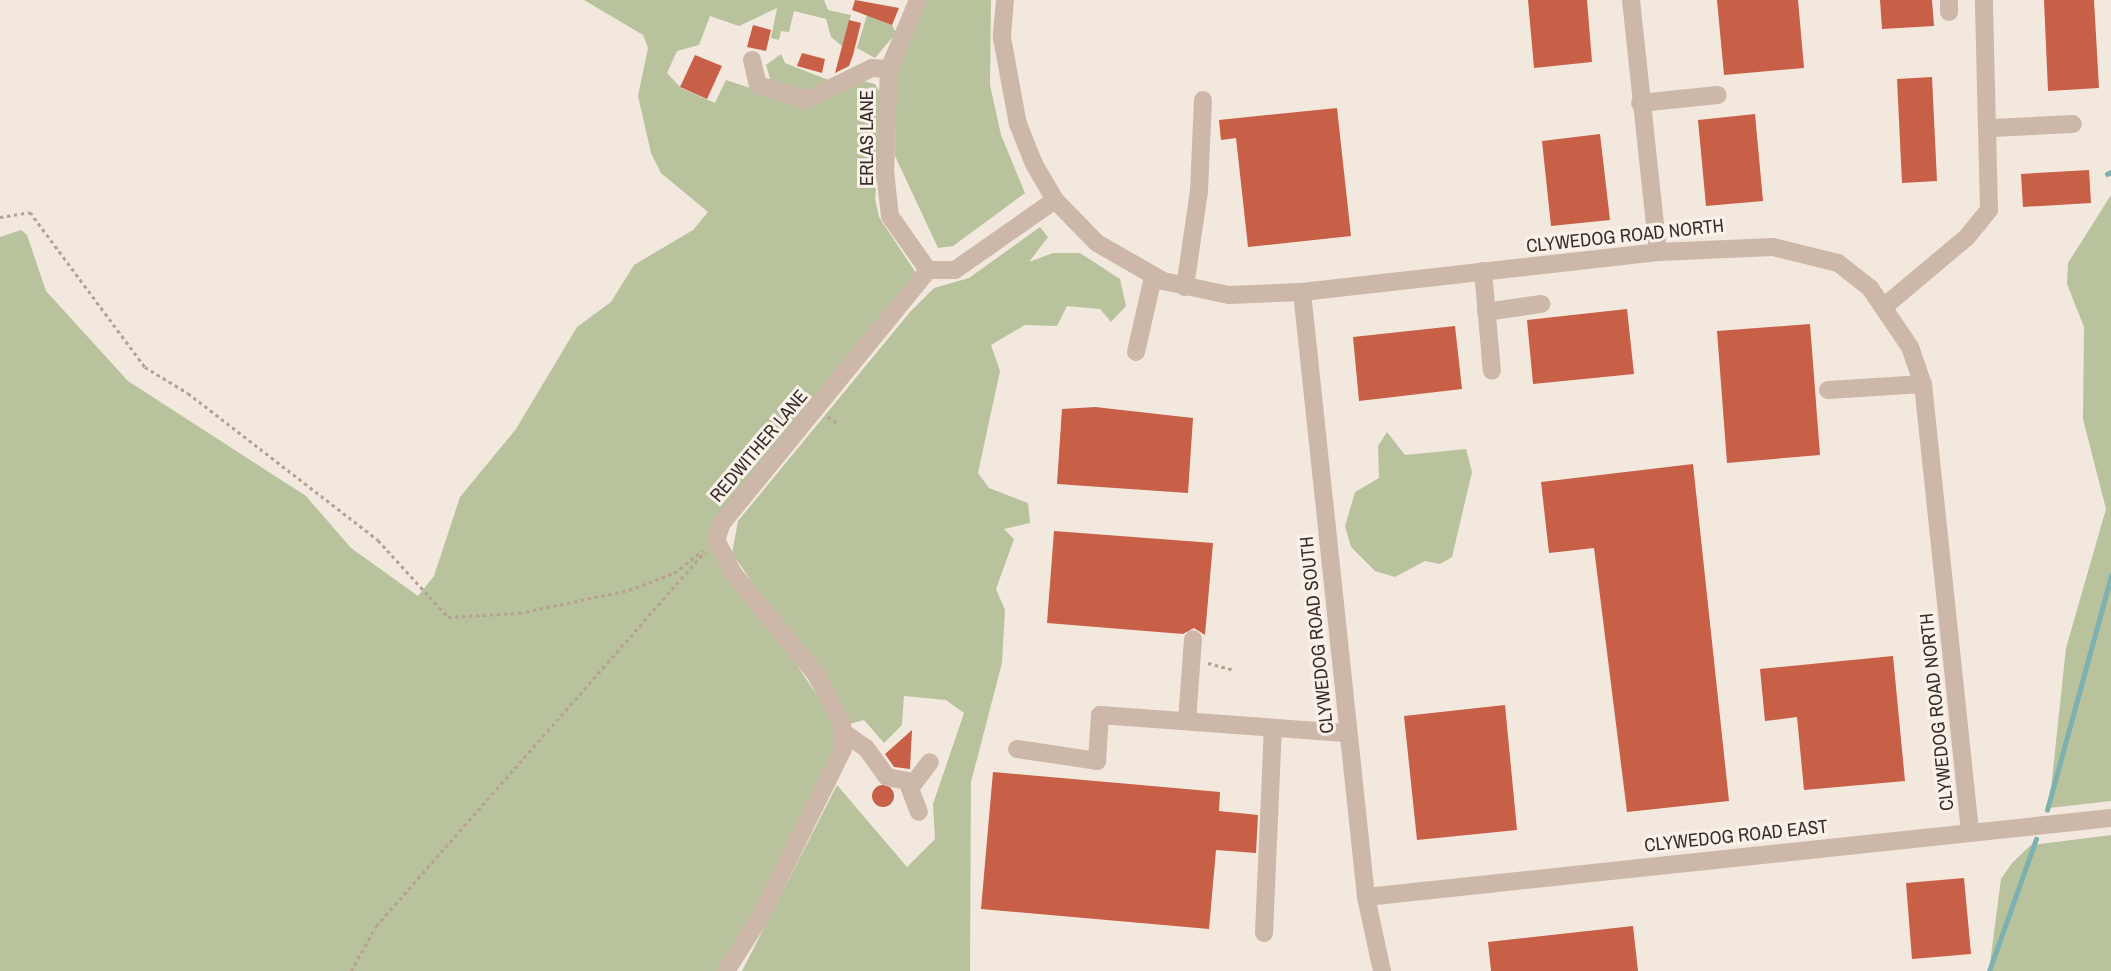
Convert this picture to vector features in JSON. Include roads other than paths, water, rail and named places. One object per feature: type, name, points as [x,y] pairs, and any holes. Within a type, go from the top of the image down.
[{"type":"street","name":"ERLAS LANE","points":[[918,0],[889,69],[890,216],[928,270]]},
{"type":"street","name":"CLYWEDOG ROAD NORTH","points":[[1004,0],[1002,38],[1018,124],[1055,200],[1097,243],[1153,277],[1185,287],[1228,295],[1302,292],[1658,252],[1735,247],[1798,251],[1838,263],[1886,304],[1923,384],[1970,830]]},
{"type":"street","points":[[1631,0],[1658,252]]},
{"type":"street","points":[[1886,304],[1967,237],[1989,209],[1992,128],[1984,0]]},
{"type":"street","points":[[752,60],[758,85],[806,100],[872,68],[889,69]]},
{"type":"street","points":[[1640,103],[1718,95]]},
{"type":"street","points":[[1185,287],[1199,191],[1203,100]]},
{"type":"street","points":[[1992,128],[2073,124]]},
{"type":"street","points":[[928,270],[954,270],[1055,200]]},
{"type":"street","name":"REDWITHER LANE","points":[[843,732],[815,673],[733,573],[716,540],[722,523],[928,270]]},
{"type":"street","points":[[1483,271],[1492,371]]},
{"type":"street","points":[[1136,352],[1153,277]]},
{"type":"street","name":"CLYWEDOG ROAD SOUTH","points":[[1302,292],[1366,897],[1382,971]]},
{"type":"street","points":[[1486,312],[1541,304]]},
{"type":"street","points":[[1828,390],[1923,384]]},
{"type":"street","points":[[1187,722],[1192,647]]},
{"type":"street","points":[[1017,749],[1097,761],[1100,715],[1348,733]]},
{"type":"street","points":[[1264,933],[1273,727]]},
{"type":"street","points":[[843,732],[866,748],[887,777],[911,787],[919,812]]},
{"type":"street","points":[[726,971],[759,919],[843,749],[843,732]]},
{"type":"street","points":[[911,787],[930,762]]},
{"type":"street","name":"CLYWEDOG ROAD EAST","points":[[1366,897],[1970,830],[2111,818]]},
{"type":"waterway","points":[[2107,174],[2111,172]]},
{"type":"waterway","points":[[2047,810],[2111,576]]},
{"type":"waterway","points":[[1989,971],[2036,839]]}]
